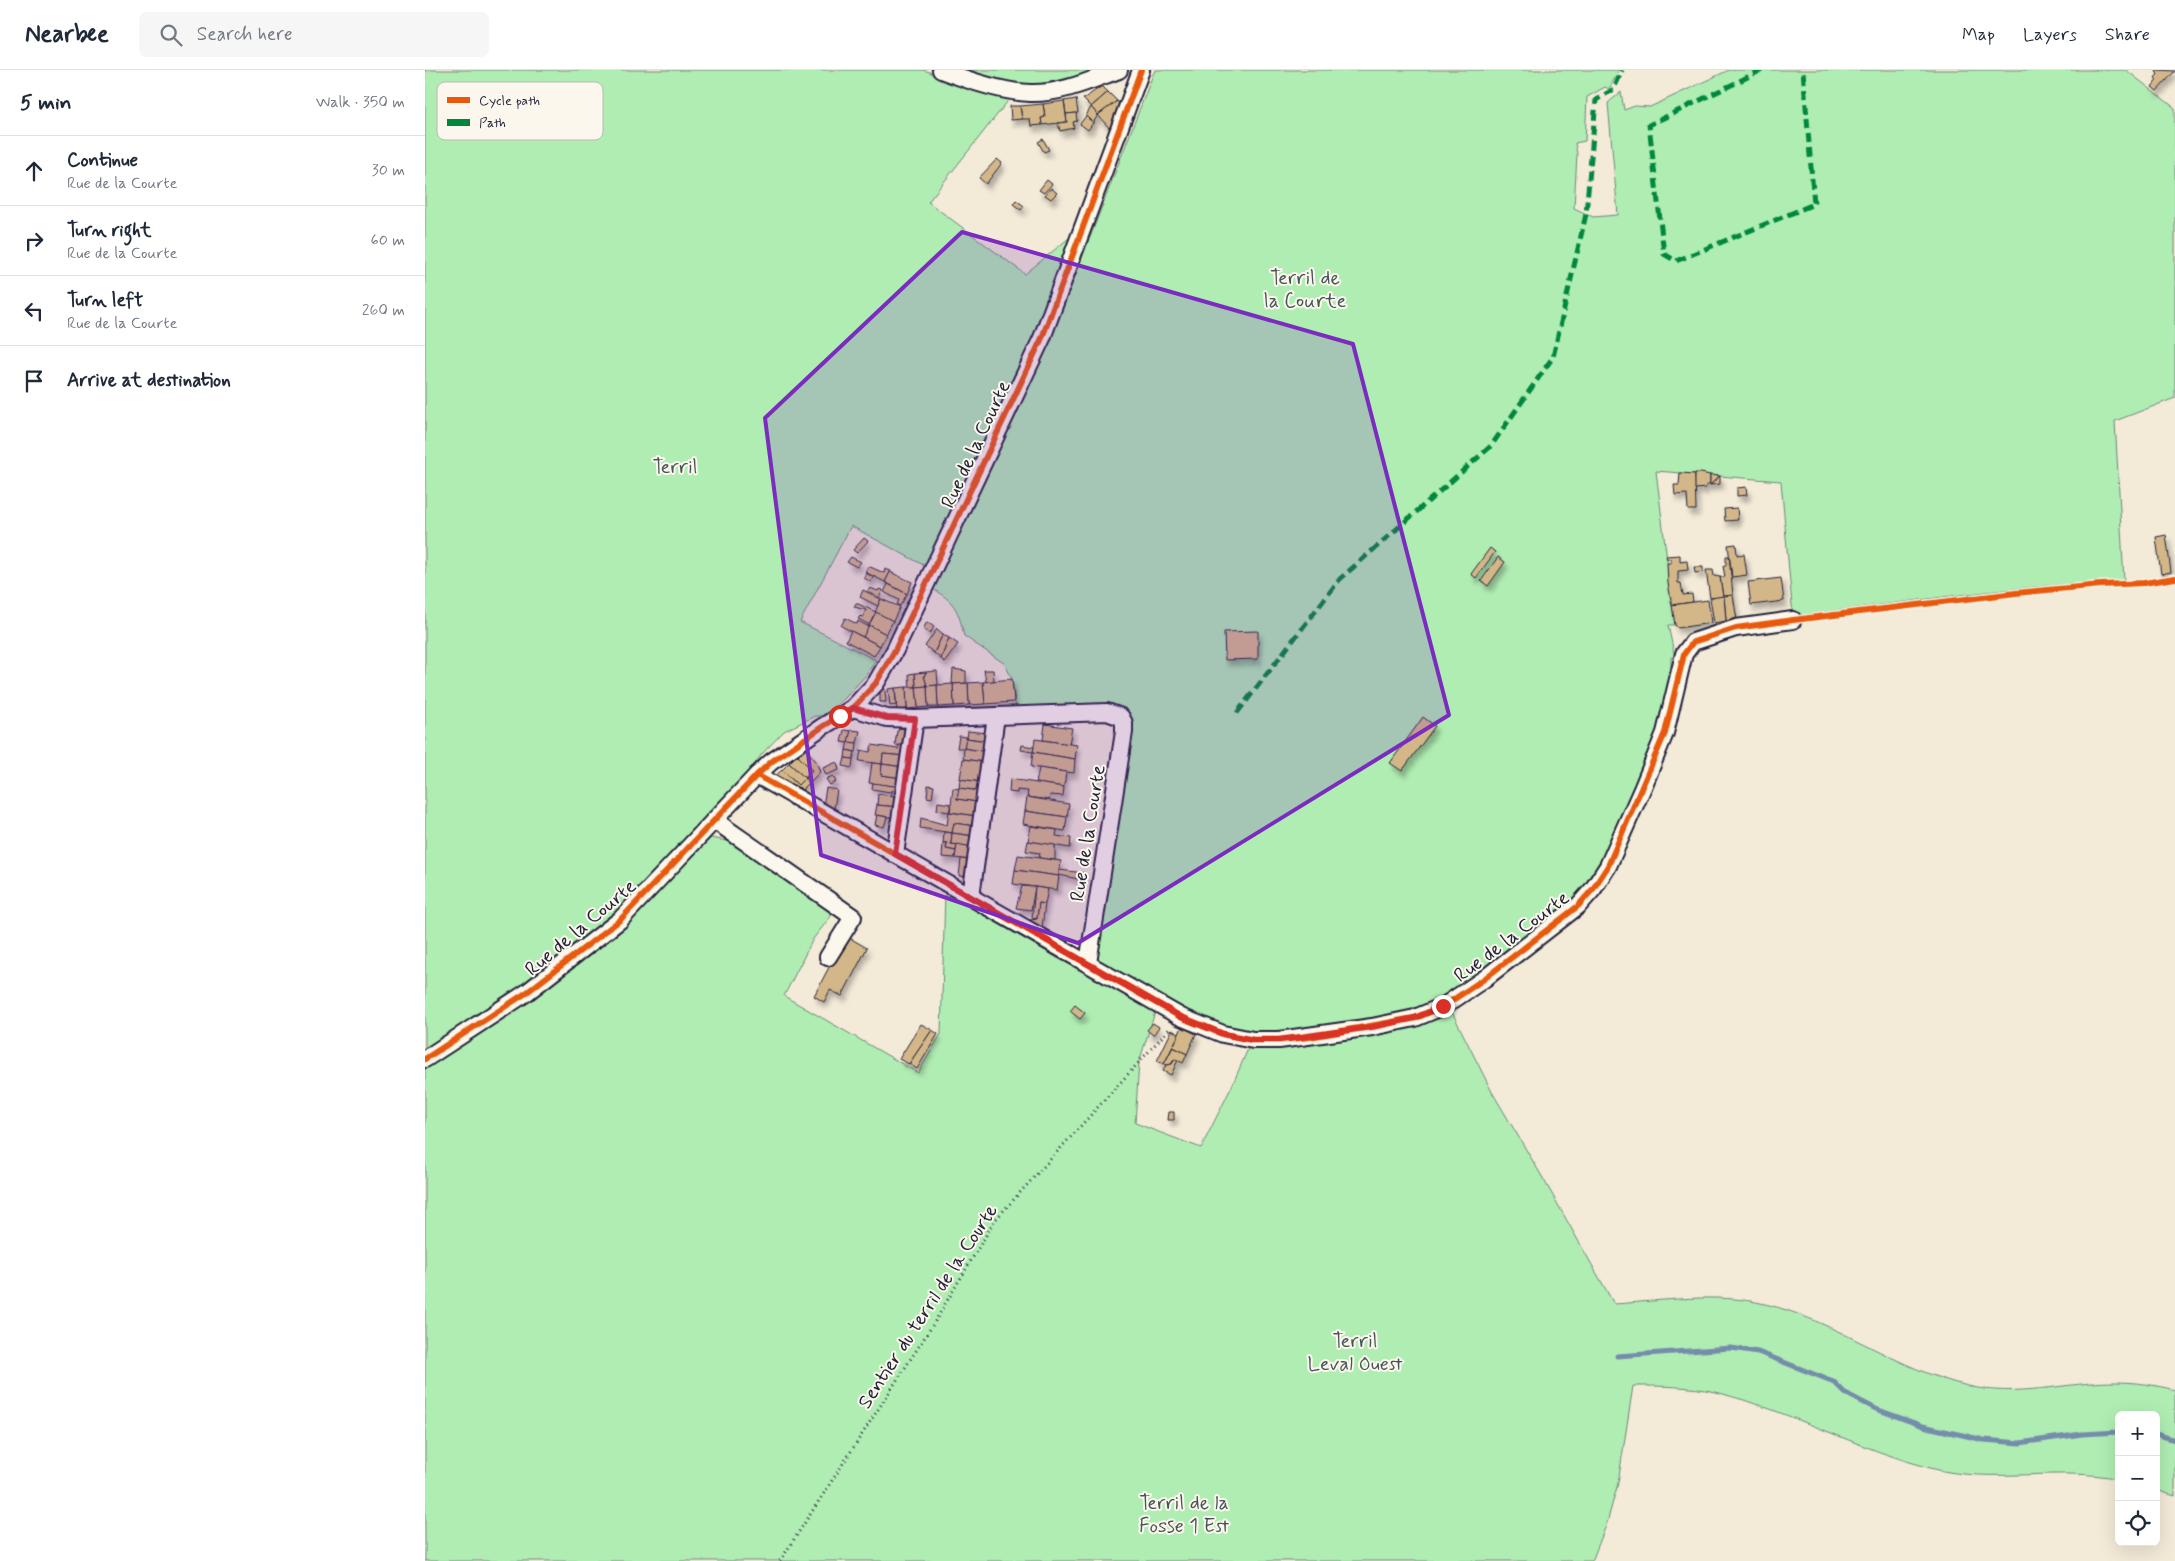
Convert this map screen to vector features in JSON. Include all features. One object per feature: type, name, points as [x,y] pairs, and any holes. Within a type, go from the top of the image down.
[{"type":"street","points":[[941,70],[989,86],[1030,93],[1058,90],[1119,70]]},
{"type":"street","name":"Rue de la Courte","points":[[425,1059],[526,993],[620,920],[757,775],[771,762],[853,708],[875,683],[895,650],[1042,338],[1141,70]]},
{"type":"street","name":"Rue de la Courte","points":[[757,775],[1181,1017],[1223,1034],[1253,1040],[1279,1040],[1415,1018],[1443,1006],[1484,979],[1578,906],[1593,889],[1608,866],[1643,788],[1665,733],[1684,654],[1693,642],[1736,628],[1793,620]]},
{"type":"street","name":"Rue de la Courte","points":[[853,708],[887,718],[915,719],[1107,712],[1116,713],[1121,717],[1124,723],[1088,963]]},
{"type":"street","points":[[971,896],[996,716]]},
{"type":"street","points":[[895,854],[915,719]]},
{"type":"street","points":[[714,820],[853,917],[828,957]]},
{"type":"highlighted area","points":[[962,232],[1353,344],[1449,715],[1078,943],[821,855],[765,418]]},
{"type":"green space","name":"Terril","points":[[425,70],[923,70],[1011,97],[928,202],[1025,274],[1074,234],[1043,316],[927,567],[851,526],[800,622],[876,660],[866,675],[844,699],[822,716],[815,716],[784,731],[761,755],[745,778],[619,914],[527,985],[425,1051]]},
{"type":"green space","points":[[957,70],[1101,70],[1053,85],[1016,86]]},
{"type":"green space","name":"Terril de la Courte","points":[[1156,70],[1619,70],[1609,89],[1605,87],[1587,97],[1585,141],[1575,143],[1577,154],[1574,208],[1593,217],[1618,215],[1608,103],[1621,92],[1624,110],[1635,106],[1650,107],[1729,70],[2126,70],[2175,108],[2175,398],[2115,421],[2124,581],[2000,590],[1793,616],[1781,481],[1656,471],[1675,625],[1668,625],[1675,658],[1671,657],[1671,677],[1663,726],[1593,883],[1518,947],[1424,1010],[1279,1035],[1226,1029],[1192,1017],[1093,960],[1128,719],[1016,710],[1012,679],[1005,664],[964,636],[960,619],[954,607],[945,597],[931,588],[951,551],[1050,341]]},
{"type":"green space","points":[[711,838],[732,842],[835,911],[813,939],[784,996],[918,1073],[941,1034],[945,892],[1059,959],[1156,1009],[1139,1062],[1135,1123],[1201,1148],[1232,1086],[1250,1044],[1449,1006],[1492,1092],[1614,1304],[1709,1298],[1746,1300],[1765,1304],[1817,1322],[1916,1369],[1942,1379],[1986,1389],[2023,1390],[2115,1382],[2145,1384],[2175,1390],[2175,1496],[2160,1491],[2160,1411],[2115,1411],[2115,1478],[2073,1474],[1980,1475],[1934,1469],[1906,1461],[1771,1409],[1716,1392],[1685,1387],[1633,1386],[1618,1483],[1607,1523],[1592,1561],[425,1561],[425,1066],[486,1030],[544,990],[619,933]]},
{"type":"building","points":[[2157,70],[2175,71],[2157,91],[2152,87],[2157,80],[2155,78],[2158,74]]},
{"type":"building","points":[[1102,86],[1108,92],[1091,107],[1083,99]]},
{"type":"building","points":[[1108,92],[1117,101],[1098,115],[1091,107]]},
{"type":"building","points":[[1076,99],[1078,113],[1066,114],[1064,101]]},
{"type":"building","points":[[1064,101],[1067,122],[1042,125],[1041,118],[1045,117],[1043,104]]},
{"type":"building","points":[[1117,101],[1120,105],[1110,129],[1098,115]]},
{"type":"building","points":[[1043,104],[1045,117],[1041,118],[1042,125],[1031,126],[1030,119],[1022,119],[1020,106]]},
{"type":"building","points":[[1010,106],[1020,106],[1022,119],[1011,120]]},
{"type":"building","points":[[1091,107],[1098,115],[1093,123],[1086,116]]},
{"type":"building","points":[[1076,113],[1077,121],[1073,122],[1074,128],[1060,131],[1058,123],[1067,122],[1066,114]]},
{"type":"building","points":[[1086,116],[1093,123],[1088,130],[1080,124]]},
{"type":"building","points":[[1043,139],[1049,150],[1044,152],[1038,142]]},
{"type":"building","points":[[997,159],[1002,163],[986,184],[979,178]]},
{"type":"building","points":[[1047,180],[1052,184],[1044,193],[1039,190]]},
{"type":"building","points":[[1051,188],[1057,193],[1051,199],[1045,195]]},
{"type":"building","points":[[1016,200],[1024,206],[1021,210],[1013,204]]},
{"type":"building","points":[[1680,473],[1695,474],[1696,510],[1688,510],[1687,494],[1675,495],[1674,485],[1679,485]]},
{"type":"building","points":[[1695,473],[1710,475],[1710,485],[1706,485],[1706,488],[1695,489]]},
{"type":"building","points":[[1710,475],[1720,476],[1710,485]]},
{"type":"building","points":[[1720,476],[1720,484],[1710,485]]},
{"type":"building","points":[[1746,487],[1747,495],[1737,496],[1737,488]]},
{"type":"building","points":[[1737,508],[1738,520],[1725,521],[1724,509]]},
{"type":"building","points":[[2166,535],[2171,572],[2161,574],[2156,537]]},
{"type":"building","points":[[864,538],[868,541],[857,553],[853,550]]},
{"type":"building","points":[[1736,544],[1737,555],[1744,554],[1747,575],[1732,577],[1728,545]]},
{"type":"building","points":[[1490,548],[1495,552],[1476,578],[1471,574]]},
{"type":"building","points":[[1680,555],[1680,562],[1687,561],[1688,570],[1678,571],[1678,583],[1681,583],[1683,595],[1692,594],[1693,602],[1672,605],[1667,563],[1671,563],[1671,559],[1667,559],[1666,556]]},
{"type":"building","points":[[1726,556],[1729,556],[1733,595],[1723,597],[1720,577],[1725,577],[1723,566],[1726,566]]},
{"type":"building","points":[[851,557],[861,562],[857,567],[847,562]]},
{"type":"building","points":[[1498,557],[1505,562],[1488,586],[1481,581]]},
{"type":"building","points":[[868,566],[884,573],[885,569],[891,571],[885,582],[865,572]]},
{"type":"building","points":[[1694,567],[1703,567],[1703,572],[1695,573]]},
{"type":"building","points":[[1706,570],[1713,570],[1714,576],[1720,577],[1723,597],[1710,598]]},
{"type":"building","points":[[890,572],[912,582],[907,594],[885,582]]},
{"type":"building","points":[[866,573],[873,577],[871,582],[864,578]]},
{"type":"building","points":[[1781,578],[1784,601],[1751,605],[1748,582]]},
{"type":"building","points":[[888,584],[907,594],[900,606],[897,604],[899,600],[884,592]]},
{"type":"building","points":[[870,588],[878,591],[879,589],[883,590],[879,598],[867,592]]},
{"type":"building","points":[[863,590],[881,599],[878,606],[860,597]]},
{"type":"building","points":[[1733,595],[1737,620],[1726,621],[1724,596]]},
{"type":"building","points":[[1724,596],[1726,621],[1714,623],[1710,598]]},
{"type":"building","points":[[881,599],[900,607],[893,621],[875,612]]},
{"type":"building","points":[[1708,600],[1711,623],[1678,628],[1675,625],[1672,605]]},
{"type":"building","points":[[856,603],[876,612],[870,625],[858,619],[860,616],[863,617],[866,610],[854,607]]},
{"type":"building","points":[[876,612],[893,621],[886,634],[869,625]]},
{"type":"building","points":[[845,618],[857,624],[858,621],[869,627],[863,637],[841,626]]},
{"type":"building","points":[[927,622],[934,627],[930,634],[923,629]]},
{"type":"building","points":[[869,625],[886,634],[880,646],[863,637]]},
{"type":"building","points":[[937,629],[943,634],[934,653],[925,646]]},
{"type":"building","points":[[851,631],[880,646],[874,656],[846,641]]},
{"type":"building","points":[[1258,631],[1258,659],[1225,660],[1224,632]]},
{"type":"building","points":[[943,634],[949,638],[941,659],[934,653]]},
{"type":"building","points":[[949,638],[958,644],[945,662],[941,659]]},
{"type":"building","points":[[953,669],[966,671],[966,683],[952,684]]},
{"type":"building","points":[[984,670],[993,670],[994,681],[986,682]]},
{"type":"building","points":[[937,671],[938,685],[927,686],[924,676],[926,672]]},
{"type":"building","points":[[926,672],[924,676],[927,686],[916,687],[915,673]]},
{"type":"building","points":[[915,673],[916,687],[910,687],[909,674]]},
{"type":"building","points":[[1012,679],[1014,702],[985,704],[983,682]]},
{"type":"building","points":[[983,682],[985,704],[969,705],[968,683]]},
{"type":"building","points":[[968,683],[969,705],[954,706],[953,684]]},
{"type":"building","points":[[953,684],[954,706],[938,707],[937,685]]},
{"type":"building","points":[[937,685],[938,707],[928,707],[927,686]]},
{"type":"building","points":[[927,686],[928,707],[918,708],[916,687]]},
{"type":"building","points":[[906,687],[916,687],[918,708],[907,709]]},
{"type":"building","points":[[906,687],[907,709],[897,710],[895,688]]},
{"type":"building","points":[[895,688],[896,705],[890,706],[888,689]]},
{"type":"building","points":[[880,689],[885,689],[886,702],[880,702]]},
{"type":"building","points":[[1423,717],[1435,726],[1402,771],[1390,763]]},
{"type":"building","points":[[1045,724],[1072,728],[1069,744],[1043,740]]},
{"type":"building","points":[[899,728],[908,729],[907,746],[895,745]]},
{"type":"building","points":[[844,730],[851,731],[848,743],[841,742]]},
{"type":"building","points":[[851,730],[860,731],[857,743],[848,742]]},
{"type":"building","points":[[968,731],[988,733],[987,741],[967,738]]},
{"type":"building","points":[[959,736],[967,737],[964,748],[957,748]]},
{"type":"building","points":[[966,738],[987,741],[986,752],[964,748]]},
{"type":"building","points":[[1035,739],[1077,745],[1075,759],[1033,752]]},
{"type":"building","points":[[848,742],[857,743],[856,752],[846,750]]},
{"type":"building","points":[[872,745],[898,749],[899,745],[907,746],[905,756],[883,754],[882,764],[859,761],[861,750],[870,752]]},
{"type":"building","points":[[1022,745],[1034,747],[1033,752],[1021,750]]},
{"type":"building","points":[[804,747],[816,761],[820,772],[809,783],[805,778],[812,770],[797,755]]},
{"type":"building","points":[[964,748],[986,752],[984,762],[963,759]]},
{"type":"building","points":[[846,750],[855,752],[853,759],[845,758]]},
{"type":"building","points":[[1033,752],[1075,759],[1074,773],[1031,767]]},
{"type":"building","points":[[883,754],[905,756],[903,767],[882,764]]},
{"type":"building","points":[[797,755],[812,770],[805,778],[789,763]]},
{"type":"building","points":[[845,758],[853,759],[852,768],[843,766]]},
{"type":"building","points":[[963,759],[984,762],[981,782],[960,779]]},
{"type":"building","points":[[837,762],[839,770],[826,775],[823,768]]},
{"type":"building","points":[[789,763],[805,778],[798,785],[782,770]]},
{"type":"building","points":[[872,763],[882,764],[881,775],[903,778],[901,787],[869,783]]},
{"type":"building","points":[[882,764],[903,767],[903,778],[881,775]]},
{"type":"building","points":[[1039,768],[1066,772],[1064,787],[1036,783]]},
{"type":"building","points":[[782,770],[798,785],[805,778],[809,783],[802,790],[799,787],[796,791],[774,777]]},
{"type":"building","points":[[833,776],[836,782],[830,785],[826,779]]},
{"type":"building","points":[[960,779],[981,782],[980,791],[959,788]]},
{"type":"building","points":[[1010,779],[1064,787],[1063,796],[1050,795],[1049,800],[1027,797],[1028,791],[1017,790],[1017,793],[1009,792]]},
{"type":"building","points":[[873,783],[901,787],[900,797],[891,796],[893,790],[890,792],[872,789]]},
{"type":"building","points":[[928,785],[934,786],[932,798],[927,797]]},
{"type":"building","points":[[826,788],[837,790],[834,808],[823,806]]},
{"type":"building","points":[[953,788],[959,789],[957,799],[978,802],[976,816],[950,812]]},
{"type":"building","points":[[959,788],[980,791],[978,802],[957,799]]},
{"type":"building","points":[[878,794],[900,797],[898,807],[877,805]]},
{"type":"building","points":[[1027,797],[1069,804],[1067,817],[1025,811]]},
{"type":"building","points":[[938,802],[951,804],[949,812],[937,810]]},
{"type":"building","points":[[877,805],[898,807],[897,818],[875,815]]},
{"type":"building","points":[[1025,811],[1067,817],[1065,831],[1023,824]]},
{"type":"building","points":[[949,812],[976,816],[975,826],[954,823],[952,833],[920,828],[921,818],[947,825]]},
{"type":"building","points":[[877,815],[887,817],[884,827],[875,825]]},
{"type":"building","points":[[954,823],[975,826],[974,836],[952,833]]},
{"type":"building","points":[[1031,826],[1057,830],[1056,836],[1071,838],[1070,848],[1028,841]]},
{"type":"building","points":[[944,832],[952,833],[951,844],[957,844],[956,851],[946,849],[947,843],[943,843]]},
{"type":"building","points":[[952,833],[974,836],[972,847],[951,844]]},
{"type":"building","points":[[1028,841],[1055,845],[1055,860],[1039,858],[1040,853],[1026,851]]},
{"type":"building","points":[[943,843],[947,843],[946,849],[956,851],[955,858],[942,857]]},
{"type":"building","points":[[957,844],[972,847],[970,860],[955,858]]},
{"type":"building","points":[[1018,855],[1061,861],[1059,876],[1015,870]]},
{"type":"building","points":[[961,859],[970,860],[968,877],[959,876]]},
{"type":"building","points":[[1015,870],[1059,876],[1057,890],[1013,884]]},
{"type":"building","points":[[1059,870],[1085,873],[1083,880],[1059,875]]},
{"type":"building","points":[[1022,886],[1035,887],[1031,910],[1016,908]]},
{"type":"building","points":[[1035,887],[1048,889],[1045,904],[1039,903],[1037,919],[1032,918]]},
{"type":"building","points":[[1039,903],[1045,904],[1042,927],[1030,920],[1037,919]]},
{"type":"building","points":[[848,937],[867,948],[842,996],[830,990],[824,1002],[814,996],[840,946]]},
{"type":"building","points":[[1075,1005],[1085,1013],[1080,1019],[1070,1011]]},
{"type":"building","points":[[1153,1023],[1159,1027],[1153,1035],[1147,1030]]},
{"type":"building","points":[[921,1024],[932,1030],[909,1064],[899,1059]]},
{"type":"building","points":[[1182,1027],[1196,1034],[1187,1054],[1173,1047]]},
{"type":"building","points":[[932,1030],[938,1034],[917,1069],[909,1064]]},
{"type":"building","points":[[1172,1030],[1179,1034],[1164,1064],[1157,1061]]},
{"type":"building","points":[[1173,1047],[1187,1054],[1183,1063],[1175,1059],[1169,1066],[1164,1064]]},
{"type":"building","points":[[1175,1059],[1178,1060],[1171,1075],[1163,1071],[1166,1065],[1172,1064]]},
{"type":"building","points":[[1169,1112],[1174,1112],[1174,1120],[1168,1120]]},
{"type":"waterway","points":[[1617,1356],[1731,1348],[1758,1352],[1834,1382],[1845,1393],[1876,1409],[1923,1426],[1984,1440],[2020,1443],[2082,1434],[2115,1432]]},
{"type":"waterway","points":[[2160,1435],[2175,1440]]},
{"type":"marked path","points":[[1237,713],[1340,579],[1491,446],[1553,357],[1586,214],[1596,100],[1614,89],[1622,70]]},
{"type":"marked path","points":[[1762,70],[1649,125],[1664,254],[1676,261],[1814,204],[1803,70]]},
{"type":"cycle path","points":[[425,1059],[526,993],[620,920],[771,762],[853,708],[876,683],[895,650],[1042,338],[1141,70]]},
{"type":"cycle path","points":[[757,775],[1181,1017],[1223,1034],[1253,1040],[1309,1037],[1415,1018],[1444,1006],[1484,979],[1578,906],[1593,889],[1608,866],[1665,733],[1684,654],[1693,642],[1736,628],[1793,620],[2016,593],[2144,583],[2175,578]]},
{"type":"route","points":[[840,716],[853,708],[887,718],[915,719],[895,854],[1181,1017],[1223,1034],[1253,1040],[1279,1040],[1372,1027],[1415,1018],[1443,1006]]},
{"type":"park label","name":"Terril Leval Ouest","points":[[1355,1352]]},
{"type":"park label","name":"Terril de la Fosse 1 Est","points":[[1184,1514]]}]
